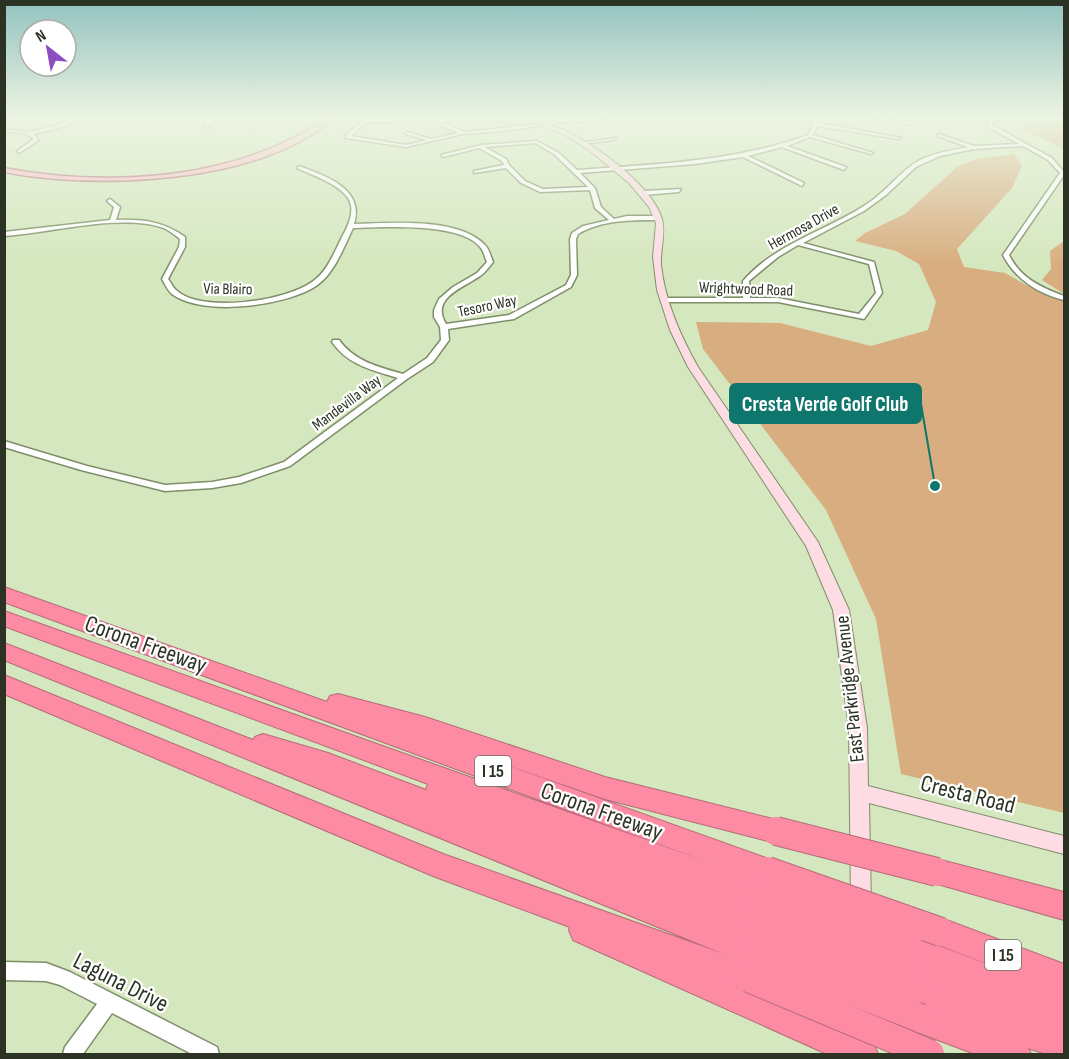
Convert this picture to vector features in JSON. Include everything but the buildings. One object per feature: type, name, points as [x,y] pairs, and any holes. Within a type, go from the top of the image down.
[{"type":"highway","name":"Corona Freeway","points":[[4,594],[219,671],[757,935],[930,1054]]},
{"type":"highway","points":[[4,618],[168,680],[757,935],[863,1054]]},
{"type":"highway","points":[[4,651],[136,705],[757,935],[1065,1025]]},
{"type":"highway","points":[[219,671],[425,727],[605,788],[1065,906]]},
{"type":"highway","points":[[4,684],[442,867],[757,935],[915,982],[1065,1009]]},
{"type":"highway","name":"Corona Freeway","points":[[757,935],[941,932],[1065,979]]},
{"type":"highway","points":[[915,982],[1065,1046]]},
{"type":"highway","points":[[915,982],[1015,1054]]},
{"type":"main road","points":[[4,170],[31,176],[68,179],[145,177],[206,167]]},
{"type":"main road","points":[[615,168],[644,193],[658,218]]},
{"type":"main road","name":"East Parkridge Avenue","points":[[658,218],[660,230],[656,254],[657,266],[675,335],[693,367],[813,545],[841,610],[858,728],[863,1054]]},
{"type":"main road","name":"Cresta Road","points":[[859,792],[1065,845]]},
{"type":"street","points":[[299,167],[332,184],[351,198],[355,207],[352,226]]},
{"type":"street","points":[[477,172],[500,167]]},
{"type":"street","points":[[508,167],[523,182],[542,191],[592,188]]},
{"type":"street","points":[[571,167],[592,188],[598,208],[612,220]]},
{"type":"street","points":[[576,172],[621,167]]},
{"type":"street","points":[[768,167],[802,184]]},
{"type":"street","name":"Hermosa Drive","points":[[747,299],[746,281],[758,267],[797,243],[876,201],[915,167]]},
{"type":"street","points":[[1059,167],[1063,173],[1006,255],[1011,268],[1021,277],[1065,298]]},
{"type":"street","points":[[644,193],[680,190]]},
{"type":"street","points":[[110,201],[117,207],[111,222]]},
{"type":"street","name":"Tesoro Way","points":[[444,327],[511,317],[569,286],[574,275],[573,239],[575,233],[595,223],[658,218]]},
{"type":"street","name":"Via Blairo","points":[[5,236],[111,222],[150,222],[165,225],[177,231],[183,238],[182,247],[165,279],[168,289],[192,301],[233,305],[261,302],[313,285],[329,268],[352,226]]},
{"type":"street","name":"Mandevilla Way","points":[[4,444],[84,468],[165,488],[212,485],[242,480],[287,464],[430,360],[440,350],[445,340],[444,327],[438,317],[442,299],[485,269],[490,261],[485,246],[464,234],[443,229],[352,226]]},
{"type":"street","name":"Wrightwood Road","points":[[665,300],[747,299],[798,303],[861,317],[879,293],[872,263],[797,243]]},
{"type":"street","points":[[336,342],[341,351],[352,359],[404,377]]},
{"type":"street","name":"Laguna Drive","points":[[4,971],[36,971],[55,975],[210,1054]]},
{"type":"street","points":[[72,1054],[109,1002]]},
{"type":"shaded area","points":[[956,167],[1021,167],[1012,188],[957,249],[964,267],[1005,273],[1028,286],[1064,300],[1064,813],[901,774],[876,619],[826,510],[703,349],[696,322],[780,323],[871,346],[928,330],[936,302],[919,264],[896,251],[855,241],[865,233],[905,214]]},
{"type":"shaded area","points":[[1064,241],[1064,294],[1042,280],[1051,269],[1050,251]]},
{"type":"place","name":"Cresta Verde Golf Club","points":[[935,486]]}]
